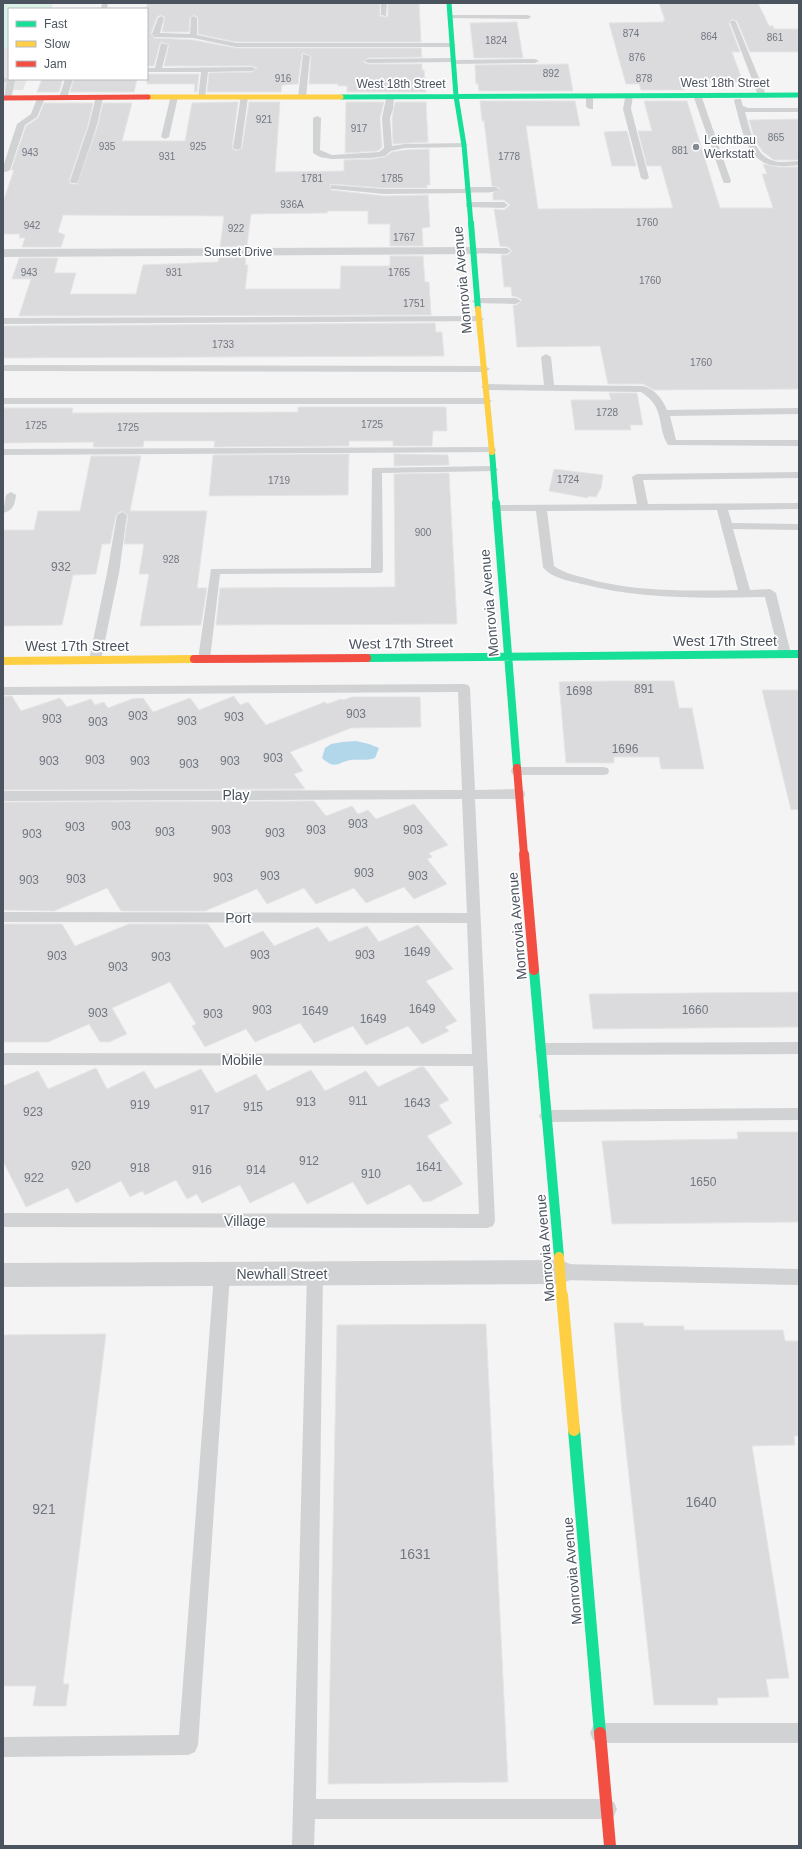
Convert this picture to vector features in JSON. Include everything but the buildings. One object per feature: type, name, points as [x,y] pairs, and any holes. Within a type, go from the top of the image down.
[{"type":"street","name":"Monrovia Avenue","points":[[449,3],[456,96],[464,146],[477,301],[485,369],[517,771],[610,1846]]},
{"type":"street","name":"West 18th Street","points":[[6,98],[799,95]]},
{"type":"street","name":"Sunset Drive","points":[[3,253],[473,251]]},
{"type":"street","name":"West 17th Street","points":[[3,661],[799,654]]},
{"type":"street","name":"Newhall Street","points":[[3,1275],[561,1272]]},
{"type":"lane","points":[[384,3],[384,15]]},
{"type":"lane","points":[[450,17],[528,17]]},
{"type":"lane","points":[[161,18],[156,34],[157,35],[193,36],[236,45],[452,45]]},
{"type":"lane","points":[[193,36],[194,18]]},
{"type":"lane","points":[[732,22],[762,95]]},
{"type":"lane","points":[[158,70],[164,45]]},
{"type":"lane","points":[[302,97],[306,56]]},
{"type":"lane","points":[[368,60],[535,61]]},
{"type":"lane","points":[[148,70],[252,69]]},
{"type":"lane","points":[[201,97],[204,70]]},
{"type":"lane","points":[[3,80],[11,80],[6,98]]},
{"type":"lane","points":[[63,98],[70,80]]},
{"type":"lane","points":[[629,95],[627,109],[645,178]]},
{"type":"lane","points":[[698,95],[727,181]]},
{"type":"lane","points":[[737,95],[753,148],[762,159],[772,163],[799,163]]},
{"type":"lane","points":[[388,149],[386,118],[389,109],[390,96]]},
{"type":"lane","points":[[589,96],[590,107]]},
{"type":"lane","points":[[165,137],[174,97]]},
{"type":"lane","points":[[237,148],[244,97]]},
{"type":"lane","points":[[6,170],[21,124],[34,115],[41,98]]},
{"type":"lane","points":[[74,181],[99,98]]},
{"type":"lane","points":[[740,107],[747,110],[799,110]]},
{"type":"lane","points":[[317,118],[316,151],[324,156],[372,156],[382,154],[388,149],[405,146],[464,146]]},
{"type":"lane","points":[[334,187],[387,191],[496,189]]},
{"type":"lane","points":[[469,205],[504,204]]},
{"type":"lane","points":[[473,251],[508,250]]},
{"type":"lane","points":[[477,301],[516,301]]},
{"type":"lane","points":[[3,321],[479,319]]},
{"type":"lane","points":[[546,357],[549,387]]},
{"type":"lane","points":[[3,368],[485,369]]},
{"type":"lane","points":[[486,387],[644,389],[652,393],[658,399],[664,412],[672,443],[799,443]]},
{"type":"lane","points":[[3,401],[487,401]]},
{"type":"lane","points":[[664,412],[799,410]]},
{"type":"lane","points":[[3,452],[491,450]]},
{"type":"lane","points":[[204,659],[215,571],[378,571],[377,470],[493,469]]},
{"type":"lane","points":[[643,507],[637,477],[799,475]]},
{"type":"lane","points":[[3,510],[9,505],[11,496]]},
{"type":"lane","points":[[496,508],[799,506]]},
{"type":"lane","points":[[722,507],[745,594]]},
{"type":"lane","points":[[541,508],[549,567],[555,572],[592,584],[622,591],[684,594],[770,593],[785,654]]},
{"type":"lane","points":[[95,660],[113,573],[122,515]]},
{"type":"lane","points":[[727,526],[799,527]]},
{"type":"lane","points":[[3,691],[464,688],[480,1060]]},
{"type":"lane","points":[[517,771],[604,771]]},
{"type":"lane","name":"Play","points":[[3,796],[519,794]]},
{"type":"lane","name":"Port","points":[[3,917],[474,918]]},
{"type":"lane","points":[[542,1049],[799,1048]]},
{"type":"lane","name":"Mobile","points":[[3,1059],[480,1060]]},
{"type":"lane","name":"Village","points":[[3,1220],[488,1221],[480,1060]]},
{"type":"lane","points":[[547,1116],[799,1114]]},
{"type":"lane","points":[[561,1272],[799,1277]]},
{"type":"lane","points":[[3,1747],[188,1745],[222,1274]]},
{"type":"lane","points":[[303,1846],[305,1809],[315,1274]]},
{"type":"lane","points":[[600,1733],[799,1733]]},
{"type":"lane","points":[[305,1809],[607,1809]]},
{"type":"shaded area","points":[[3,3],[53,3],[51,8],[8,8],[8,80],[27,80],[23,90],[3,90]]},
{"type":"green space","points":[[3,3],[52,3],[50,8],[8,8],[8,48],[3,48]]},
{"type":"water","points":[[356,741],[379,748],[375,758],[366,760],[350,760],[333,765],[326,762],[322,758],[325,748],[331,744]]},
{"type":"traffic: fast","points":[[449,3],[456,96],[464,145],[478,309]]},
{"type":"traffic: fast","points":[[341,97],[799,95]]},
{"type":"traffic: fast","points":[[492,452],[517,768]]},
{"type":"traffic: fast","points":[[367,658],[799,654]]},
{"type":"traffic: fast","points":[[534,970],[559,1257]]},
{"type":"traffic: fast","points":[[574,1430],[600,1733]]},
{"type":"traffic: slow","points":[[148,97],[341,97]]},
{"type":"traffic: slow","points":[[478,309],[492,452]]},
{"type":"traffic: slow","points":[[3,661],[194,659]]},
{"type":"traffic: slow","points":[[559,1257],[574,1430]]},
{"type":"traffic: jam","points":[[3,98],[148,97]]},
{"type":"traffic: jam","points":[[194,659],[367,658]]},
{"type":"traffic: jam","points":[[517,768],[534,970]]},
{"type":"traffic: jam","points":[[600,1733],[610,1846]]},
{"type":"place","name":"Leichtbau Werkstatt","points":[[696,147]]}]
